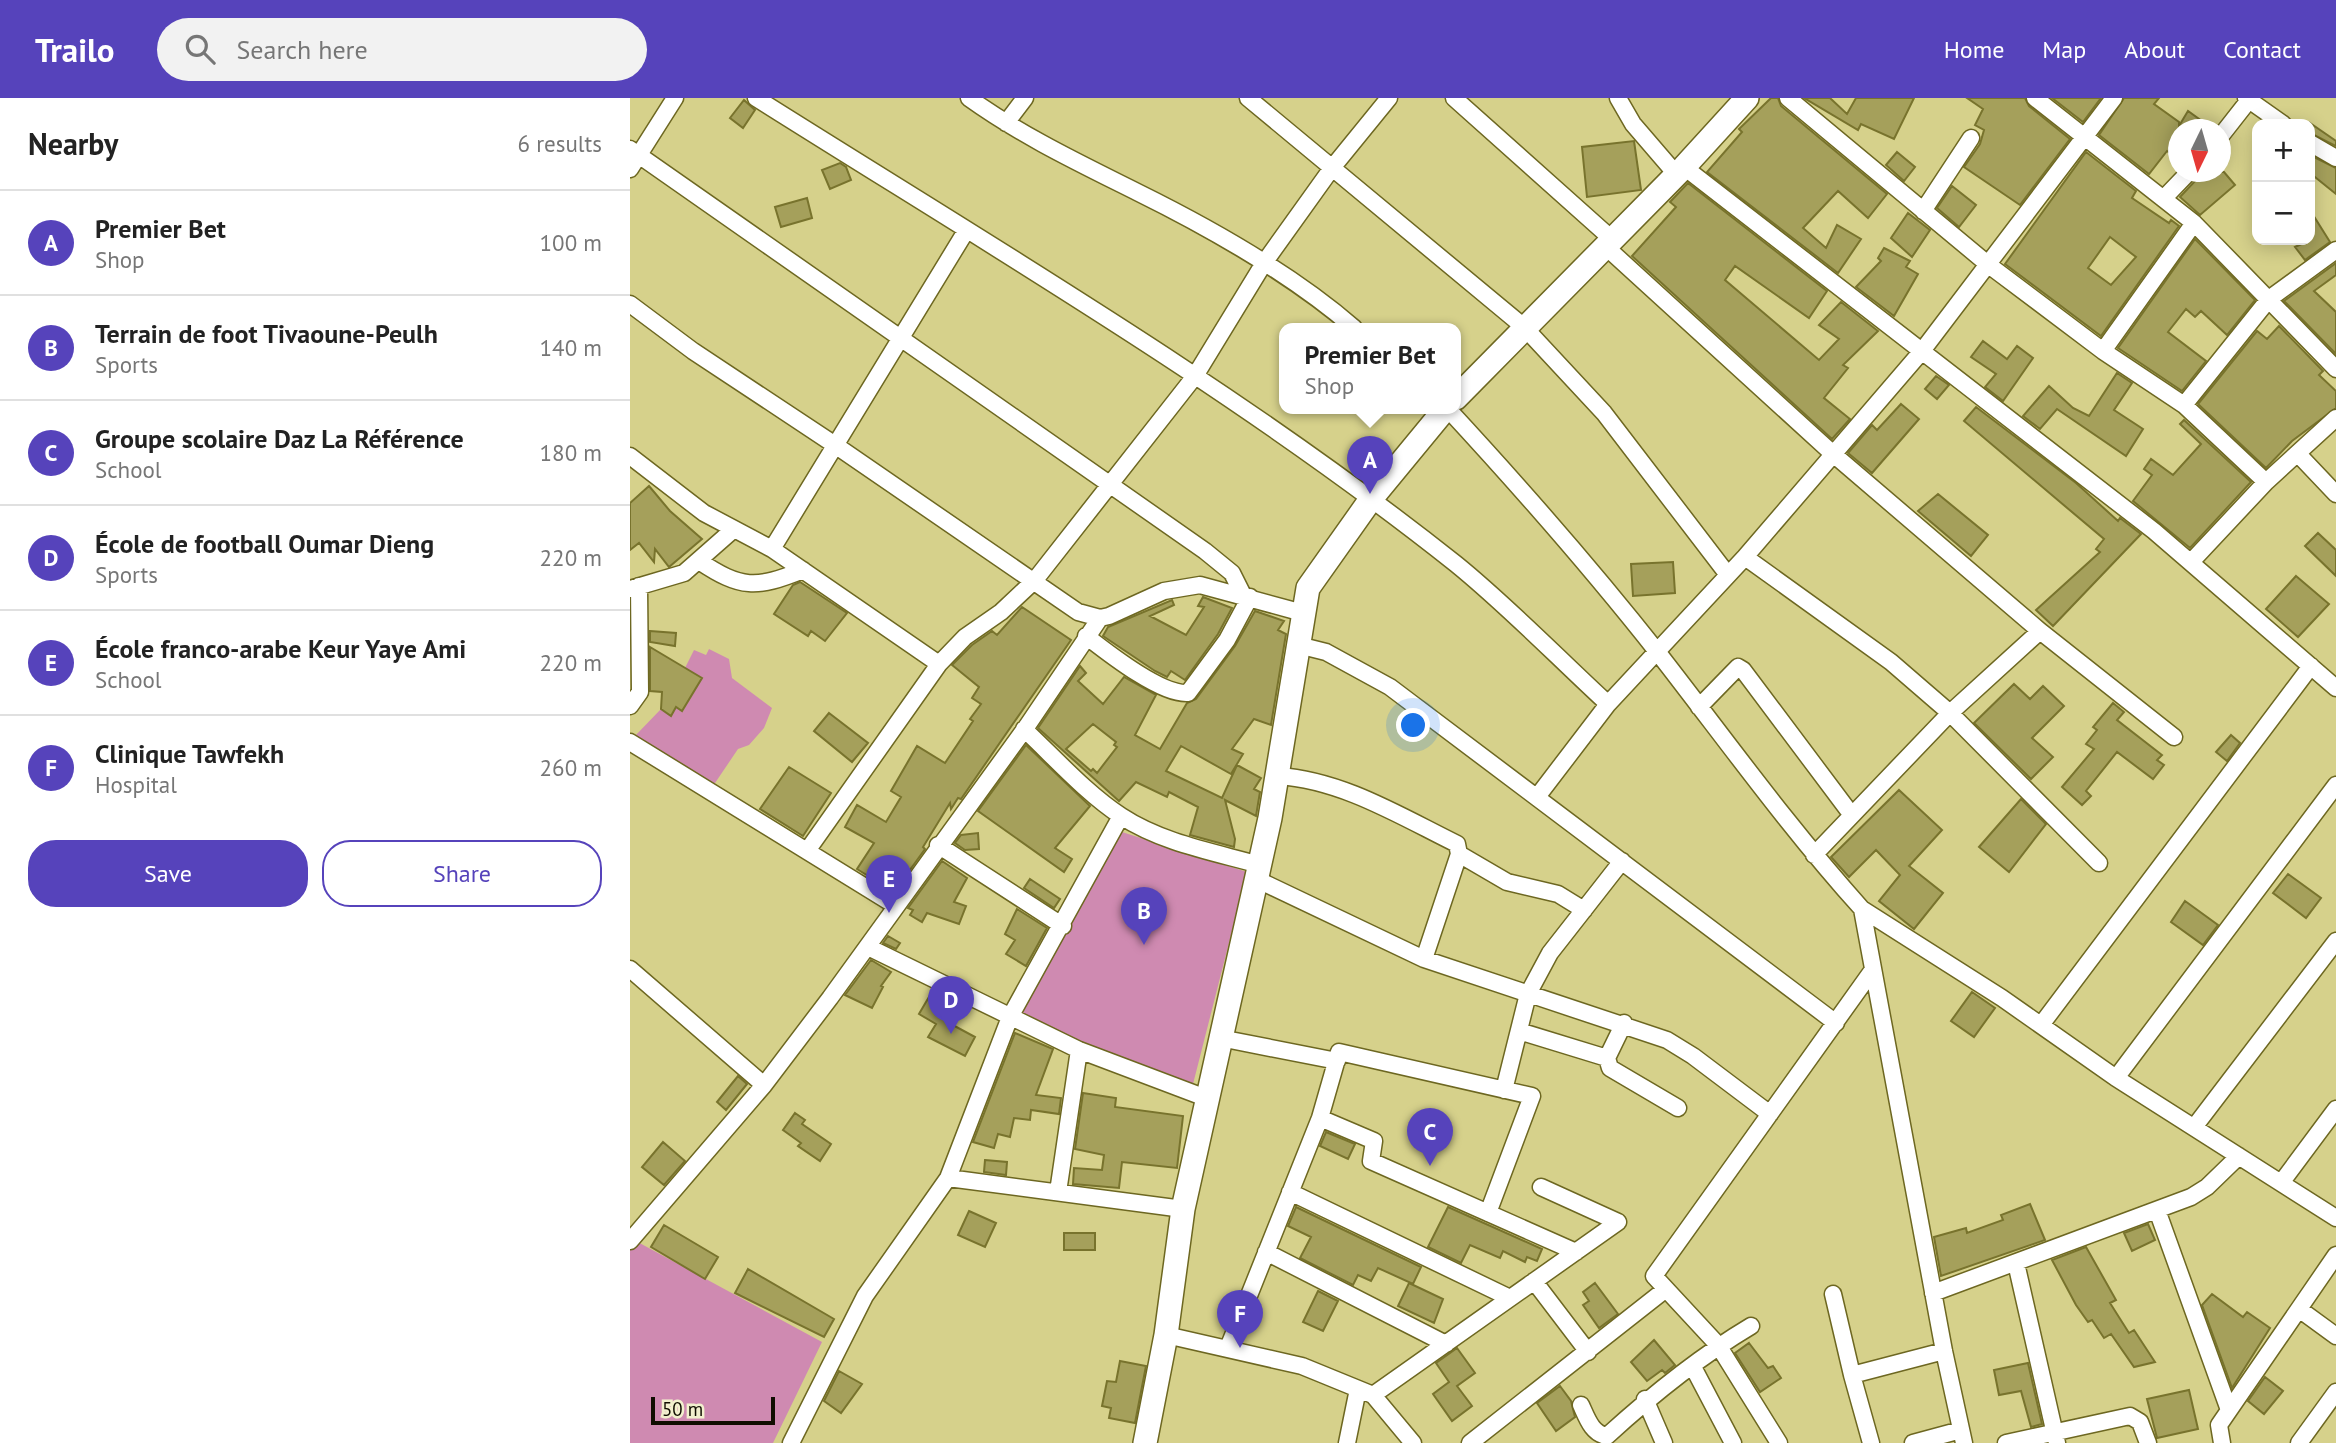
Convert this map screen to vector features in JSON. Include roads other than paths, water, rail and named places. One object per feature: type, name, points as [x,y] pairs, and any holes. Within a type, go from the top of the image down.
[{"type":"street","points":[[676,98],[633,158],[1111,483],[1224,566],[1247,596]]},
{"type":"street","points":[[756,98],[1195,376],[1371,499],[1459,567],[1608,704]]},
{"type":"street","points":[[969,98],[1042,146],[1140,193],[1264,263],[1347,323]]},
{"type":"street","points":[[1006,122],[1025,98]]},
{"type":"street","points":[[1248,98],[1524,327],[1604,413],[1728,575]]},
{"type":"street","points":[[807,851],[939,664],[965,637],[1001,612],[1035,580],[1195,376],[1264,263],[1332,168],[1389,98]]},
{"type":"street","points":[[1454,98],[1832,453],[2040,631],[2174,737]]},
{"type":"street","points":[[1618,98],[1633,124],[1680,171],[1922,352],[2154,531],[2336,688]]},
{"type":"street","points":[[1461,393],[1680,171],[1747,98]]},
{"type":"street","points":[[1788,98],[1990,265],[2103,351],[2184,405],[2266,482]]},
{"type":"street","points":[[2035,98],[2165,197],[2194,223],[2336,369]]},
{"type":"street","points":[[1537,797],[1608,704],[1745,557],[1832,453],[1922,352],[2114,98]]},
{"type":"street","points":[[2231,122],[2247,99],[2276,119]]},
{"type":"street","points":[[1923,211],[1971,138]]},
{"type":"street","points":[[2315,146],[2336,158]]},
{"type":"street","points":[[2165,197],[2179,182]]},
{"type":"street","points":[[2103,351],[2194,223]]},
{"type":"street","points":[[772,549],[966,231]]},
{"type":"street","points":[[2184,405],[2269,299],[2336,250]]},
{"type":"street","points":[[630,304],[693,351],[1035,580],[1078,612],[1100,618]]},
{"type":"street","points":[[1145,1443],[1166,1335],[1183,1209],[1278,776],[1303,613],[1311,581],[1371,499],[1441,414]]},
{"type":"street","points":[[1452,414],[1524,491],[1658,653],[1814,855],[1862,909],[2041,1025],[2116,1078],[2336,1218]]},
{"type":"street","points":[[2191,562],[2266,482],[2336,418]]},
{"type":"street","points":[[2298,454],[2336,494]]},
{"type":"street","points":[[630,456],[704,513],[772,549],[939,664]]},
{"type":"street","points":[[630,706],[640,692],[635,587],[684,573],[734,529]]},
{"type":"street","points":[[1745,557],[1892,662],[1950,713],[2099,863]]},
{"type":"street","points":[[699,561],[732,582],[747,585],[770,584],[803,570]]},
{"type":"street","points":[[630,1241],[764,1085],[868,947],[1100,618],[1180,588],[1200,585],[1303,613]]},
{"type":"street","points":[[1086,636],[1133,669],[1177,692],[1188,693],[1227,640],[1247,596]]},
{"type":"street","points":[[1814,855],[1950,713],[2040,631]]},
{"type":"street","points":[[1298,645],[1326,652],[1390,687],[1836,1023]]},
{"type":"street","points":[[2041,1025],[2311,666]]},
{"type":"street","points":[[1699,707],[1738,667],[1851,814]]},
{"type":"street","points":[[1024,729],[1121,816],[1180,843],[1258,872],[1424,959],[1623,1023],[1667,1040],[1693,1056],[1770,1114]]},
{"type":"street","points":[[630,742],[896,906]]},
{"type":"street","points":[[1278,776],[1321,782],[1359,796],[1457,844],[1459,854],[1424,959]]},
{"type":"street","points":[[2116,1078],[2336,785]]},
{"type":"street","points":[[791,1443],[864,1296],[948,1178],[1010,1017],[1063,926],[1121,816]]},
{"type":"street","points":[[938,845],[1063,926]]},
{"type":"street","points":[[1459,854],[1507,882],[1558,894],[1584,910]]},
{"type":"street","points":[[1504,1090],[1528,994],[1550,953],[1622,861]]},
{"type":"street","points":[[1862,909],[1962,1436],[1913,1443]]},
{"type":"street","points":[[2195,1126],[2336,943]]},
{"type":"street","points":[[868,947],[1079,1049],[1206,1098]]},
{"type":"street","points":[[630,969],[764,1085]]},
{"type":"street","points":[[1779,1443],[1718,1345],[1654,1276],[1872,971]]},
{"type":"street","points":[[1623,1023],[1607,1058],[1610,1068],[1678,1108]]},
{"type":"street","points":[[1519,1031],[1607,1058]]},
{"type":"street","points":[[1220,1038],[1337,1061]]},
{"type":"street","points":[[1058,1192],[1079,1049]]},
{"type":"street","points":[[1228,1348],[1320,1118],[1339,1052],[1532,1096],[1488,1213]]},
{"type":"street","points":[[2281,1183],[2336,1108]]},
{"type":"street","points":[[1320,1118],[1374,1141],[1371,1161],[1576,1252]]},
{"type":"street","points":[[1933,1293],[2157,1210],[2207,1187],[2239,1156]]},
{"type":"street","points":[[948,1178],[1183,1209]]},
{"type":"street","points":[[1347,1443],[1366,1392],[1446,1344],[1618,1222],[1541,1187]]},
{"type":"street","points":[[1290,1192],[1510,1298]]},
{"type":"street","points":[[2157,1210],[2229,1410]]},
{"type":"street","points":[[1266,1252],[1446,1344]]},
{"type":"street","points":[[2221,1443],[2219,1425],[2336,1255]]},
{"type":"street","points":[[2016,1262],[2056,1438]]},
{"type":"street","points":[[1534,1281],[1588,1352]]},
{"type":"street","points":[[1470,1443],[1666,1289]]},
{"type":"street","points":[[1833,1294],[1871,1443]]},
{"type":"street","points":[[2299,1309],[2336,1336]]},
{"type":"street","points":[[1581,1405],[1591,1426],[1600,1435],[1607,1436],[1645,1399],[1693,1367],[1718,1345],[1751,1326]]},
{"type":"street","points":[[1166,1335],[1302,1366],[1366,1392],[1413,1443]]},
{"type":"street","points":[[1852,1375],[1944,1351]]},
{"type":"street","points":[[1693,1367],[1733,1443]]},
{"type":"street","points":[[2299,1443],[2336,1392]]},
{"type":"street","points":[[1645,1399],[1664,1443]]},
{"type":"street","points":[[2006,1443],[2056,1438],[2130,1416],[2140,1422],[2148,1443]]},
{"type":"place","name":"Premier Bet","points":[[1370,494]]},
{"type":"place","name":"École franco-arabe Keur Yaye Ami","points":[[889,913]]},
{"type":"place","name":"Terrain de foot Tivaoune-Peulh","points":[[1144,945]]},
{"type":"place","name":"École de football Oumar Dieng","points":[[951,1034]]},
{"type":"place","name":"Groupe scolaire Daz La Référence","points":[[1430,1166]]},
{"type":"place","name":"Clinique Tawfekh","points":[[1240,1348]]}]
